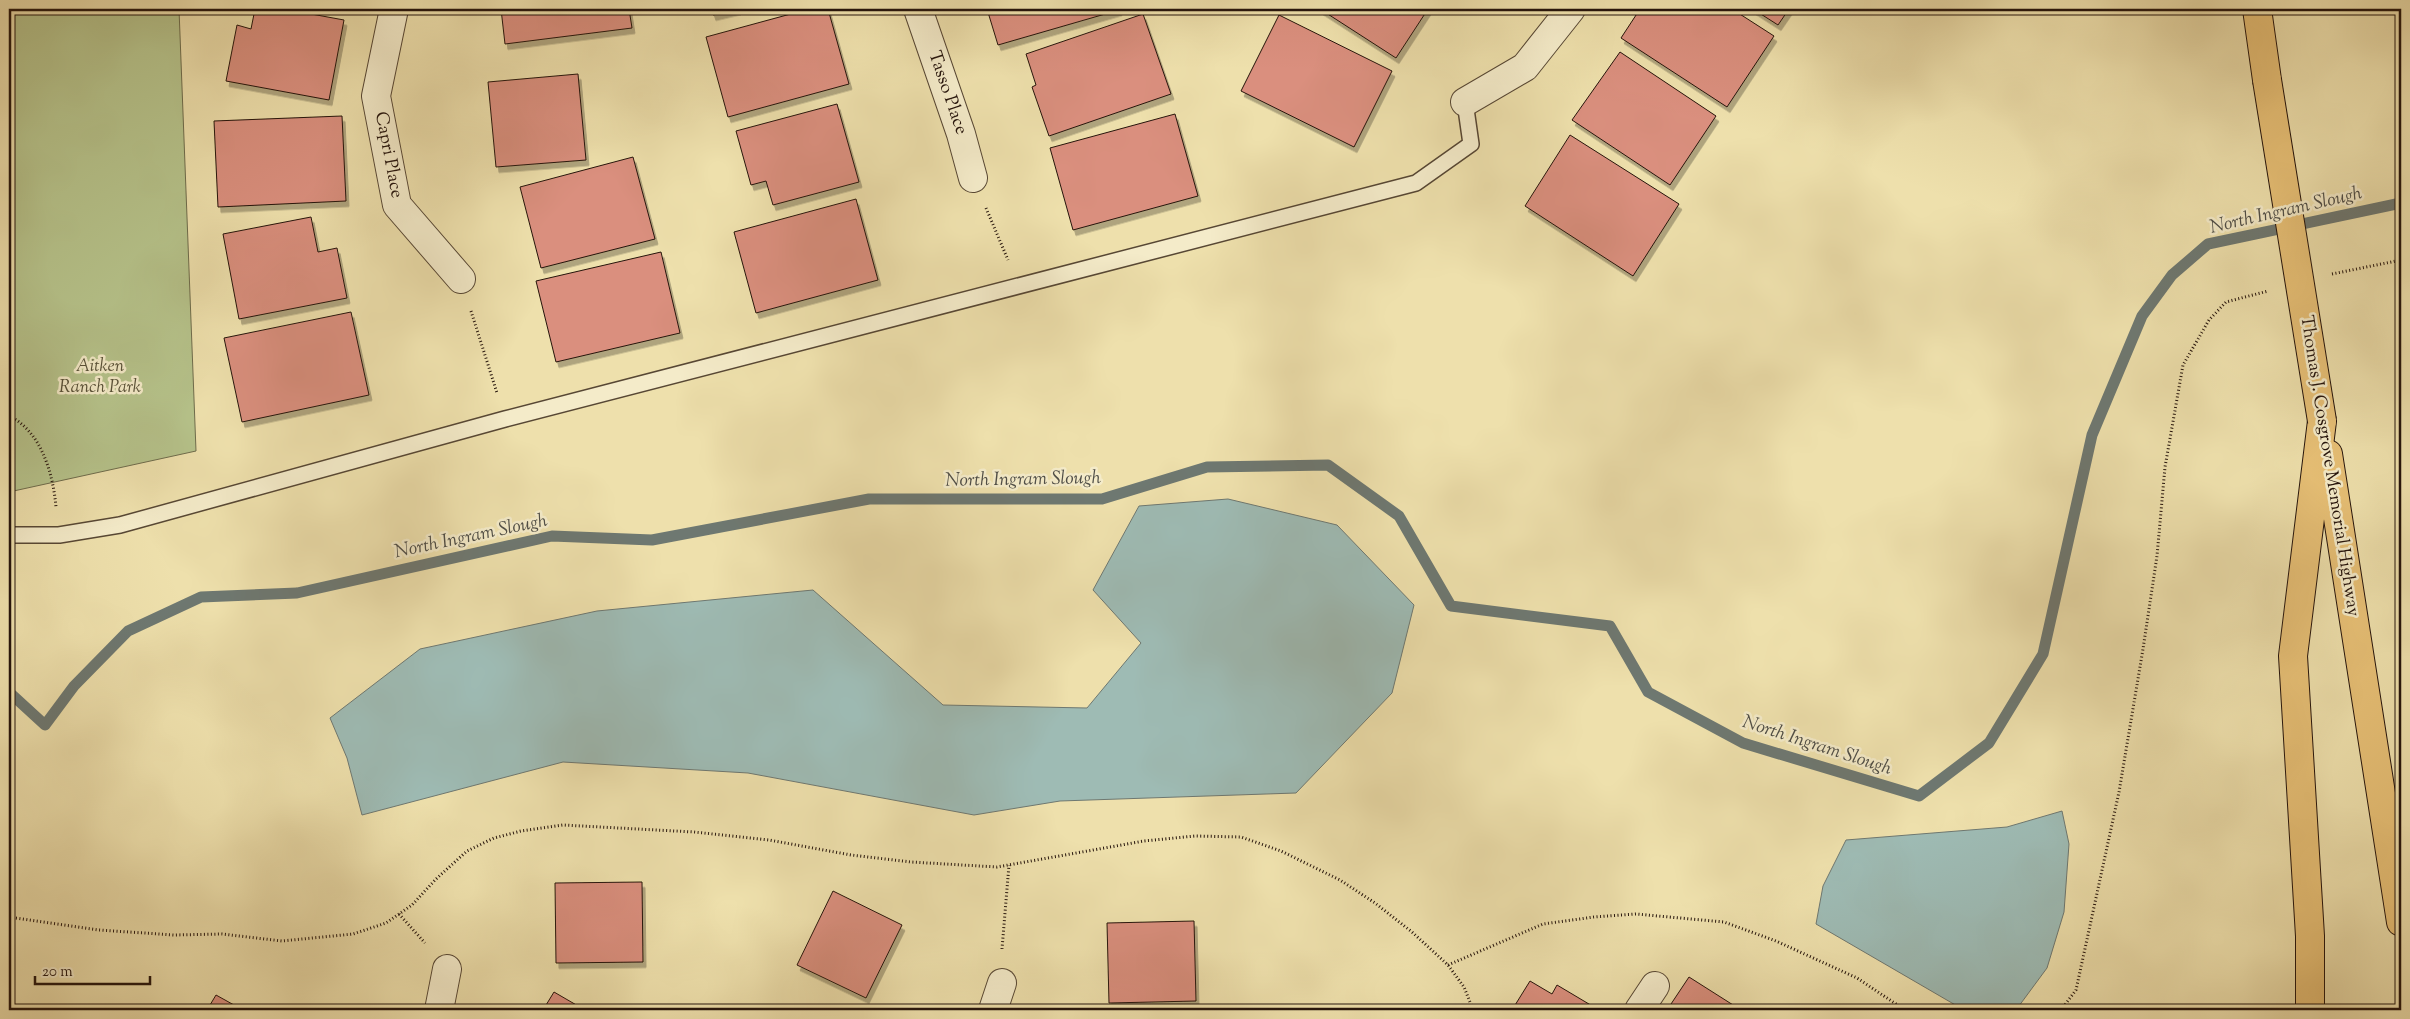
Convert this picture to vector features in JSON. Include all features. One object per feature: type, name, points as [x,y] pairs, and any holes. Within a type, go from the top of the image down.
[{"type":"highway","name":"Thomas J. Cosgrove Memorial Highway","points":[[2256,9],[2401,922]]},
{"type":"highway","points":[[2310,1010],[2310,936],[2293,656],[2322,421]]},
{"type":"street","name":"Capri Place","points":[[394,9],[376,96],[397,204],[461,279]]},
{"type":"street","name":"Tasso Place","points":[[918,9],[961,134],[973,178]]},
{"type":"street","points":[[1465,102],[1525,67],[1571,9]]},
{"type":"street","points":[[439,1010],[447,969]]},
{"type":"street","points":[[993,1010],[1002,983]]},
{"type":"street","points":[[1639,1010],[1655,986]]},
{"type":"lane","points":[[9,535],[58,535],[120,525],[505,419],[1416,182],[1471,144],[1465,102]]},
{"type":"path","points":[[973,178],[1019,285]]},
{"type":"path","points":[[2330,275],[2401,260]]},
{"type":"path","points":[[461,279],[505,419]]},
{"type":"path","points":[[2061,1010],[2076,990],[2119,792],[2143,648],[2156,556],[2165,467],[2183,365],[2209,320],[2226,302],[2273,290]]},
{"type":"path","points":[[9,416],[29,430],[40,445],[55,493],[58,535]]},
{"type":"path","points":[[9,917],[99,930],[174,935],[222,934],[282,941],[353,934],[386,923],[412,905],[436,879],[467,851],[494,838],[521,831],[563,825],[694,832],[769,840],[852,855],[911,862],[997,867],[1040,861],[1085,850],[1144,841],[1195,836],[1242,837],[1280,851],[1340,880],[1412,932],[1448,965],[1464,987],[1473,1010]]},
{"type":"path","points":[[1002,983],[1002,935],[1009,865]]},
{"type":"path","points":[[399,914],[447,969]]},
{"type":"path","points":[[1448,965],[1543,924],[1594,916],[1636,914],[1724,922],[1776,941],[1857,978],[1905,1010]]},
{"type":"green space","name":"Aitken Ranch Park","points":[[9,9],[179,9],[196,451],[9,492]]},
{"type":"water","points":[[1228,499],[1337,525],[1414,605],[1392,693],[1296,793],[1060,801],[974,815],[748,773],[563,762],[362,815],[347,758],[330,718],[420,649],[597,611],[813,590],[943,705],[1087,708],[1141,643],[1093,590],[1139,506]]},
{"type":"water","points":[[2062,811],[2069,844],[2064,912],[2047,968],[2016,1010],[1964,1010],[1816,924],[1823,886],[1846,840],[2007,827]]},
{"type":"building","points":[[255,9],[284,9],[344,20],[329,100],[226,81],[237,25],[251,29]]},
{"type":"building","points":[[501,9],[629,9],[632,28],[505,44]]},
{"type":"building","points":[[711,9],[738,9],[713,15]]},
{"type":"building","points":[[809,9],[828,9],[849,84],[728,117],[706,37]]},
{"type":"building","points":[[987,9],[1119,9],[1119,10],[998,45]]},
{"type":"building","points":[[1320,9],[1428,9],[1396,58]]},
{"type":"building","points":[[1640,9],[1732,9],[1774,36],[1727,107],[1621,38]]},
{"type":"building","points":[[1753,9],[1789,9],[1778,25]]},
{"type":"building","points":[[1143,14],[1171,94],[1049,136],[1032,87],[1036,85],[1026,54]]},
{"type":"building","points":[[1279,15],[1392,71],[1354,147],[1241,91]]},
{"type":"building","points":[[1620,52],[1716,116],[1670,185],[1572,120]]},
{"type":"building","points":[[578,74],[586,160],[496,167],[488,82]]},
{"type":"building","points":[[837,104],[859,182],[773,205],[766,181],[751,185],[736,131]]},
{"type":"building","points":[[1175,114],[1198,196],[1073,230],[1050,148]]},
{"type":"building","points":[[342,116],[346,201],[218,207],[214,121]]},
{"type":"building","points":[[1570,135],[1679,204],[1633,276],[1525,206]]},
{"type":"building","points":[[633,157],[655,239],[541,268],[520,187]]},
{"type":"building","points":[[856,199],[878,280],[756,313],[734,232]]},
{"type":"building","points":[[311,217],[318,252],[337,248],[347,298],[239,319],[223,234]]},
{"type":"building","points":[[661,252],[680,333],[556,362],[536,281]]},
{"type":"building","points":[[351,312],[369,395],[242,422],[224,338]]},
{"type":"building","points":[[642,882],[643,962],[556,963],[555,883]]},
{"type":"building","points":[[833,891],[902,925],[866,998],[797,965]]},
{"type":"building","points":[[1194,921],[1196,1001],[1109,1003],[1107,923]]},
{"type":"building","points":[[1689,977],[1741,1010],[1667,1010]]},
{"type":"building","points":[[1530,981],[1552,994],[1557,985],[1599,1010],[1512,1010]]},
{"type":"building","points":[[554,992],[585,1010],[543,1010]]},
{"type":"building","points":[[216,995],[243,1010],[207,1010]]},
{"type":"waterway","name":"North Ingram Slough","points":[[9,692],[45,725],[74,686],[128,631],[201,597],[297,593],[552,536],[652,540],[869,499],[1102,499],[1207,467],[1328,465],[1399,516],[1451,606],[1610,626],[1648,692],[1743,743],[1919,796],[1989,743],[2043,654],[2092,435],[2142,316],[2172,275],[2208,244],[2401,203]]}]
